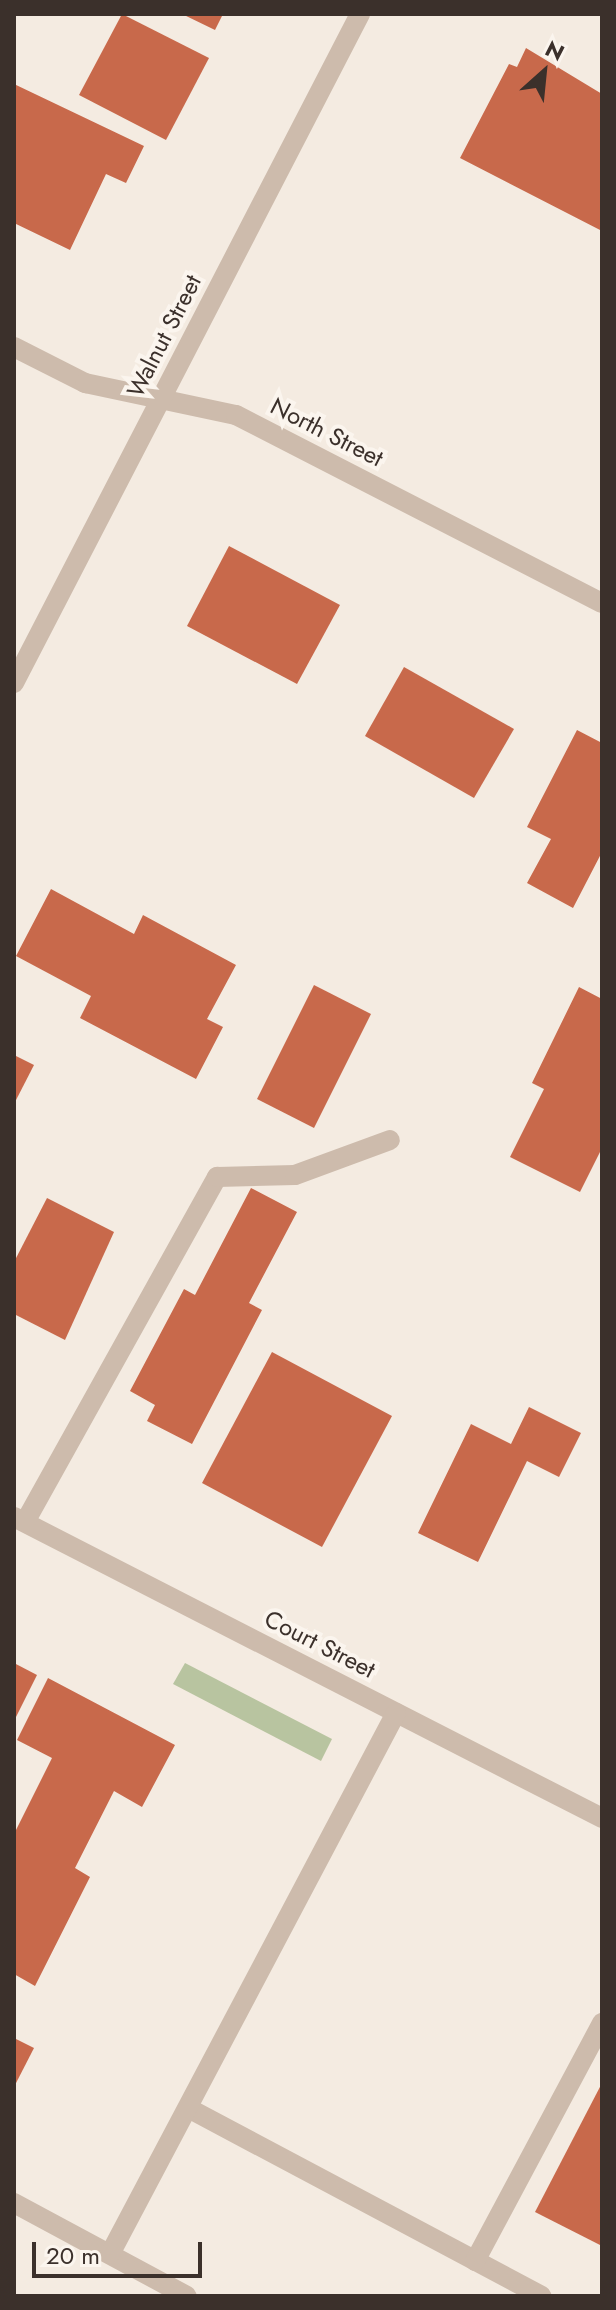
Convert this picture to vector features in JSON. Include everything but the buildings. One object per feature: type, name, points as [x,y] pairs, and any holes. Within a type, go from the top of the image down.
[{"type":"street","name":"Walnut Street","points":[[14,683],[360,14]]},
{"type":"street","name":"North Street","points":[[14,347],[85,383],[236,415],[602,603]]},
{"type":"street","points":[[19,1520],[217,1177],[295,1175],[390,1140]]},
{"type":"street","name":"Court Street","points":[[19,1520],[602,1818]]},
{"type":"street","points":[[110,2254],[190,2109],[396,1713]]},
{"type":"street","points":[[475,2261],[602,2023]]},
{"type":"street","points":[[190,2109],[541,2296]]},
{"type":"street","points":[[14,2203],[187,2296]]},
{"type":"green space","points":[[185,1663],[332,1739],[321,1761],[173,1684]]}]
